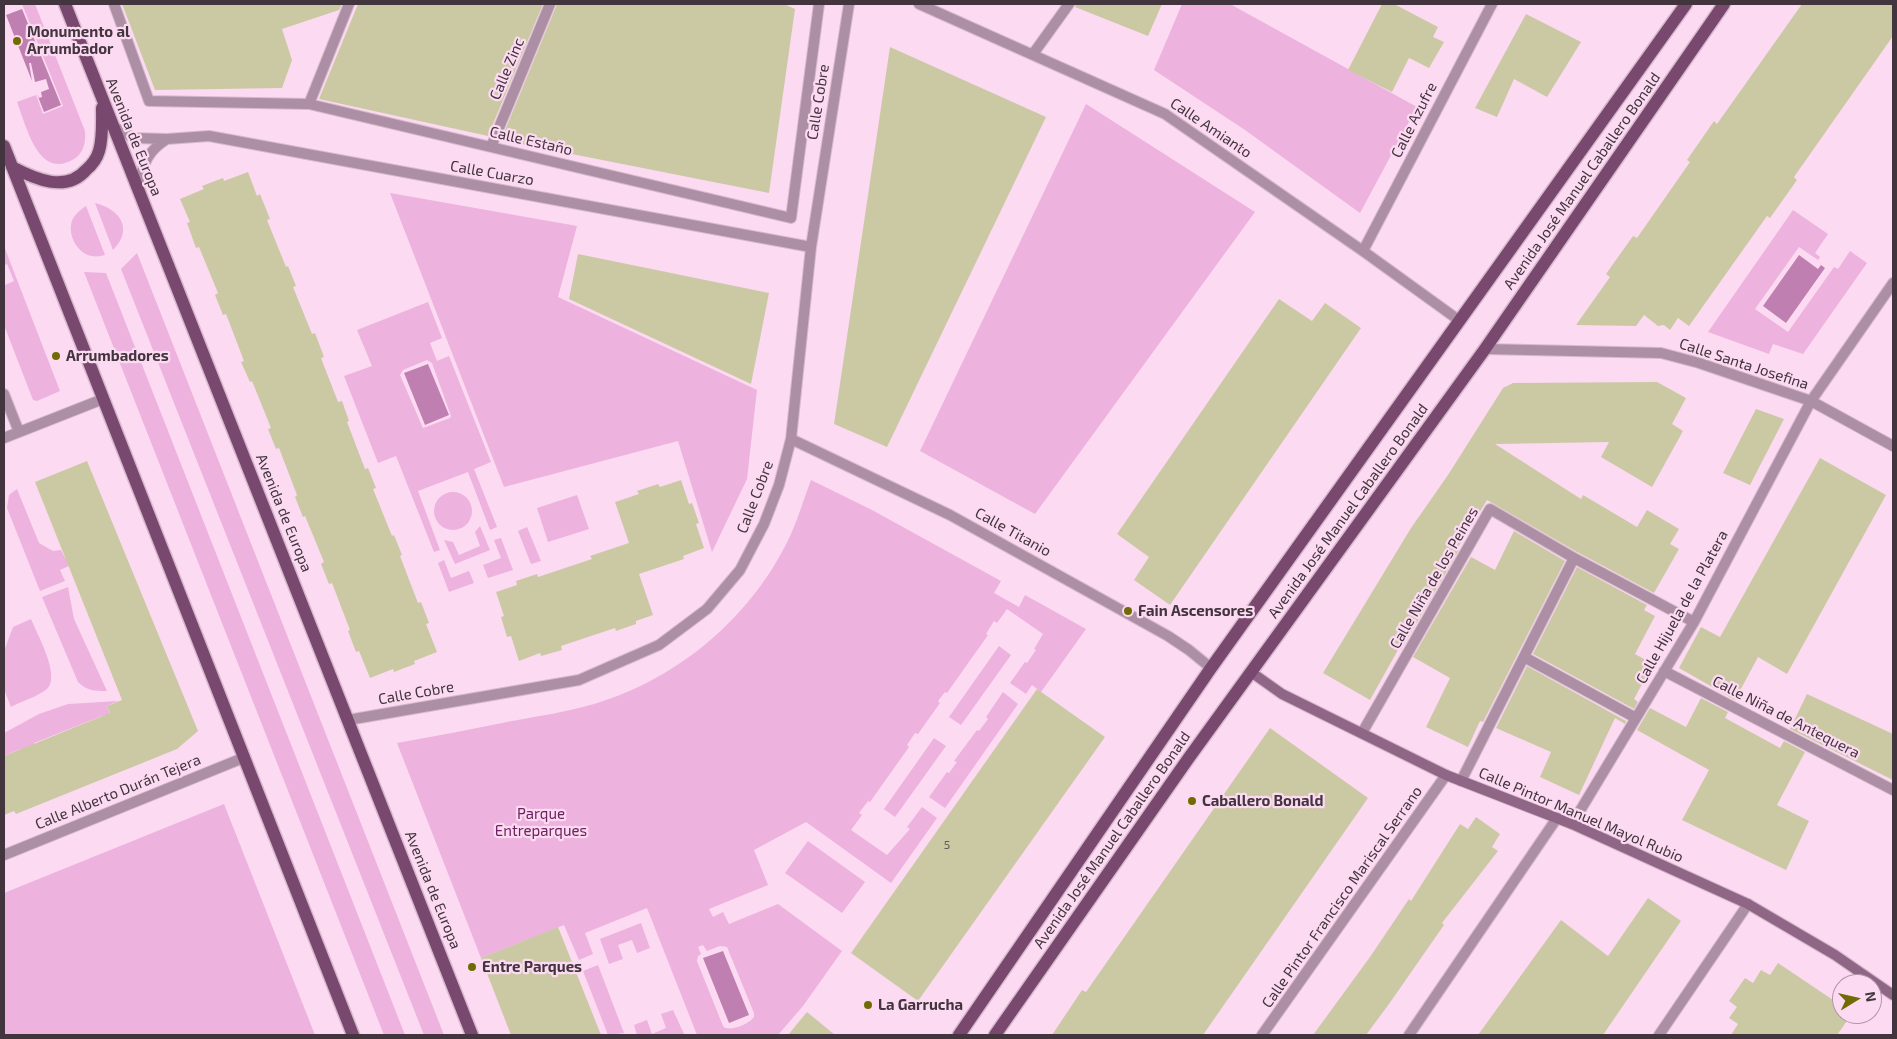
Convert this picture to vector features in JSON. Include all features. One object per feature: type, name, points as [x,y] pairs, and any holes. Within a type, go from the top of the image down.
[{"type":"main road","name":"Avenida de Europa","points":[[64,4],[472,1035]]},
{"type":"main road","name":"Avenida José Manuel Caballero Bonald","points":[[959,1035],[1211,668],[1686,4]]},
{"type":"main road","name":"Avenida José Manuel Caballero Bonald","points":[[995,1035],[1188,759],[1485,349],[1724,4]]},
{"type":"main road","points":[[12,167],[45,181],[59,182],[79,178],[92,164],[99,151],[102,129],[102,100]]},
{"type":"main road","points":[[4,146],[353,1035]]},
{"type":"street","name":"Calle Estaño","points":[[114,4],[149,101],[309,104],[791,218],[819,4]]},
{"type":"street","points":[[309,104],[348,4]]},
{"type":"street","name":"Calle Zinc","points":[[491,147],[550,4]]},
{"type":"street","name":"Calle Cobre","points":[[348,720],[579,680],[659,645],[707,609],[740,570],[764,524],[779,485],[791,439],[811,247],[849,4]]},
{"type":"street","name":"Calle Amianto","points":[[919,4],[1166,114],[1460,321]]},
{"type":"street","points":[[1032,54],[1069,4]]},
{"type":"street","name":"Calle Azufre","points":[[1363,251],[1492,4]]},
{"type":"street","name":"Calle Cuarzo","points":[[112,126],[134,138],[167,139],[209,136],[811,247]]},
{"type":"street","points":[[137,187],[148,155],[156,146],[167,139]]},
{"type":"street","name":"Calle Hijuela de la Platera","points":[[1572,824],[1694,622],[1811,400],[1893,283]]},
{"type":"street","name":"Calle Santa Josefina","points":[[1485,349],[1661,353],[1699,363],[1811,400],[1893,446]]},
{"type":"street","points":[[4,394],[19,432]]},
{"type":"street","points":[[4,438],[103,399]]},
{"type":"street","name":"Calle Titanio","points":[[791,439],[950,515],[1168,636],[1211,668]]},
{"type":"street","name":"Calle Niña de los Peines","points":[[1362,734],[1490,510],[1574,558],[1694,622]]},
{"type":"street","points":[[1461,781],[1574,558]]},
{"type":"street","points":[[1524,657],[1636,718]]},
{"type":"street","name":"Calle Niña de Antequera","points":[[1664,671],[1893,790]]},
{"type":"street","name":"Calle Pintor Manuel Mayol Rubio","points":[[1252,672],[1282,694],[1446,775],[1572,824],[1748,904],[1835,955],[1893,995]]},
{"type":"street","name":"Calle Alberto Durán Tejera","points":[[4,855],[244,758]]},
{"type":"street","name":"Calle Pintor Francisco Mariscal Serrano","points":[[1262,1035],[1446,775]]},
{"type":"street","points":[[1409,1035],[1557,818]]},
{"type":"street","points":[[1659,1035],[1748,904]]},
{"type":"green space","points":[[22,4],[35,4],[85,131],[85,143],[80,154],[62,164],[51,163],[35,147],[17,102],[36,95],[43,114],[63,106]]},
{"type":"green space","points":[[1182,4],[1230,4],[1417,107],[1360,213],[1245,130],[1154,70]]},
{"type":"green space","points":[[1086,104],[1255,212],[1035,514],[920,451]]},
{"type":"green space","points":[[390,193],[577,226],[558,297],[757,390],[747,479],[712,552],[678,441],[504,487]]},
{"type":"green space","points":[[95,203],[111,210],[121,221],[123,235],[113,250]]},
{"type":"green space","points":[[86,206],[105,255],[95,256],[82,252],[72,238],[71,226],[73,219]]},
{"type":"green space","points":[[1793,210],[1828,234],[1815,253],[1820,257],[1818,260],[1799,247],[1755,309],[1788,332],[1834,267],[1838,269],[1850,251],[1867,263],[1803,354],[1773,344],[1769,354],[1708,332]]},
{"type":"green space","points":[[4,246],[60,391],[37,401],[33,400],[4,325],[4,283],[5,285],[14,281],[7,264],[4,265]]},
{"type":"green space","points":[[137,253],[444,1035],[424,1035],[121,269]]},
{"type":"green space","points":[[84,272],[106,273],[405,1035],[384,1035]]},
{"type":"green space","points":[[428,302],[442,338],[430,343],[437,361],[449,356],[491,462],[474,469],[497,527],[490,530],[468,472],[418,491],[440,550],[434,552],[396,456],[378,463],[344,376],[372,366],[357,330]],"holes":[[[427,360],[432,363],[451,416],[423,428],[400,375],[403,370]]]},
{"type":"green space","name":"Parque Entreparques","points":[[811,480],[872,510],[1001,581],[994,593],[1019,607],[1025,595],[1086,629],[1041,692],[1032,685],[1026,694],[1010,683],[1036,650],[1034,649],[1043,634],[1007,609],[997,623],[994,621],[986,634],[988,635],[947,693],[945,692],[938,701],[940,703],[918,734],[915,733],[907,745],[909,747],[870,802],[868,801],[859,813],[862,815],[851,830],[887,855],[910,829],[907,827],[922,807],[937,818],[891,883],[806,822],[754,850],[768,885],[709,909],[713,917],[723,912],[729,924],[778,904],[842,951],[803,1006],[778,1035],[697,1035],[647,908],[585,933],[593,954],[579,960],[564,925],[481,958],[397,743],[553,714],[594,704],[625,693],[684,661],[711,640],[735,617],[757,591],[775,564],[791,534]],"holes":[[[703,945],[707,951],[720,946],[727,947],[754,1013],[752,1020],[733,1028],[725,1028],[723,1026],[697,961],[698,956],[701,954],[698,947]]]},
{"type":"green space","points":[[17,489],[39,543],[53,551],[61,550],[65,558],[68,557],[71,565],[60,570],[65,581],[40,591],[7,508],[9,495]]},
{"type":"green space","points":[[453,492],[467,497],[472,511],[467,525],[453,530],[439,525],[434,511],[439,497]]},
{"type":"green space","points":[[577,495],[589,529],[548,542],[537,508]]},
{"type":"green space","points":[[480,526],[490,550],[455,564],[444,540],[453,542],[459,555],[480,546],[475,532]]},
{"type":"green space","points":[[527,527],[541,561],[531,564],[518,531]]},
{"type":"green space","points":[[501,538],[513,570],[488,578],[483,565],[501,558],[494,540]]},
{"type":"green space","points":[[444,560],[451,578],[469,571],[474,583],[449,592],[438,563]]},
{"type":"green space","points":[[68,587],[74,619],[107,691],[91,690],[78,682],[42,597]]},
{"type":"green space","points":[[31,619],[50,665],[51,683],[43,692],[11,707],[4,689],[4,651],[13,627]]},
{"type":"green space","points":[[999,646],[1011,655],[961,725],[949,717]]},
{"type":"green space","points":[[1003,692],[1018,704],[945,808],[929,797],[947,772],[949,773],[957,762],[954,761],[977,730],[979,731],[988,719],[986,717]]},
{"type":"green space","points":[[118,701],[107,706],[111,717],[102,716],[34,743],[35,747],[18,750],[4,756],[4,733],[39,714],[68,704]]},
{"type":"green space","points":[[934,738],[946,746],[895,817],[884,809]]},
{"type":"green space","points":[[224,804],[315,1035],[4,1035],[4,893]]},
{"type":"green space","points":[[808,841],[865,882],[842,913],[785,873]]},
{"type":"green space","points":[[641,923],[650,948],[637,953],[632,940],[618,945],[623,959],[609,964],[600,939]]},
{"type":"green space","points":[[598,965],[624,1033],[608,1035],[583,971]]},
{"type":"green space","points":[[673,1010],[684,1034],[637,1035],[634,1025],[647,1020],[652,1034],[666,1028],[661,1014]]},
{"type":"shaded area","points":[[22,9],[61,105],[44,112],[37,94],[39,98],[42,97],[41,92],[49,89],[46,79],[35,82],[31,63],[29,63],[32,81],[6,15]]},
{"type":"shaded area","points":[[1799,255],[1818,269],[1821,265],[1825,268],[1786,323],[1763,306]]},
{"type":"shaded area","points":[[428,364],[449,415],[425,425],[404,373]]},
{"type":"shaded area","points":[[723,951],[749,1015],[729,1023],[703,958]]},
{"type":"building","points":[[122,4],[342,4],[339,10],[282,29],[292,60],[282,88],[155,90]]},
{"type":"building","points":[[358,4],[543,4],[488,136],[319,99]]},
{"type":"building","points":[[557,4],[784,4],[795,9],[769,193],[501,140]]},
{"type":"building","points":[[1076,4],[1162,4],[1148,36],[1075,7]]},
{"type":"building","points":[[1382,4],[1394,4],[1438,27],[1433,37],[1444,42],[1429,68],[1409,58],[1392,92],[1348,70]]},
{"type":"building","points":[[1802,4],[1893,4],[1893,36],[1794,177],[1797,180],[1770,218],[1767,216],[1689,326],[1678,318],[1670,330],[1664,325],[1658,326],[1644,315],[1636,326],[1576,325],[1610,277],[1606,274],[1633,236],[1637,238],[1690,162],[1687,160],[1714,121],[1717,124]]},
{"type":"building","points":[[1526,14],[1581,42],[1547,97],[1514,79],[1497,117],[1475,108]]},
{"type":"building","points":[[890,47],[1046,117],[887,447],[834,424]]},
{"type":"building","points":[[248,172],[257,196],[260,194],[270,219],[267,220],[286,267],[288,266],[296,286],[293,287],[312,334],[315,333],[324,357],[321,358],[338,402],[342,401],[349,421],[347,422],[365,469],[368,468],[376,488],[373,489],[392,536],[394,535],[402,555],[400,556],[418,603],[421,602],[429,623],[426,624],[437,652],[414,661],[415,664],[394,672],[393,669],[370,678],[359,651],[356,652],[348,631],[350,630],[332,583],[329,584],[321,564],[324,562],[305,516],[303,517],[295,497],[297,495],[279,448],[276,449],[268,429],[271,428],[252,381],[250,382],[241,362],[244,361],[226,314],[223,315],[215,295],[218,293],[199,247],[196,248],[187,223],[190,222],[180,199],[204,189],[202,186],[223,178],[224,181]]},
{"type":"building","points":[[578,254],[769,293],[751,384],[569,299]]},
{"type":"building","points":[[1279,299],[1312,321],[1325,303],[1361,328],[1170,605],[1134,580],[1149,557],[1117,534]]},
{"type":"building","points":[[1657,382],[1686,398],[1672,424],[1683,431],[1652,487],[1601,457],[1609,442],[1495,444],[1581,499],[1583,495],[1637,527],[1647,510],[1679,529],[1670,544],[1679,549],[1654,593],[1577,552],[1487,500],[1457,549],[1459,550],[1401,650],[1399,648],[1370,700],[1323,673],[1411,528],[1448,475],[1503,388],[1513,383]]},
{"type":"building","points":[[1756,409],[1784,419],[1750,485],[1723,473]]},
{"type":"building","points":[[1820,458],[1886,495],[1787,674],[1758,657],[1735,700],[1679,668],[1701,627],[1720,637]]},
{"type":"building","points":[[87,461],[198,731],[177,749],[16,814],[14,811],[4,815],[4,756],[110,713],[107,706],[122,700],[35,482]]},
{"type":"building","points":[[681,480],[689,504],[692,503],[699,523],[696,524],[704,548],[683,556],[684,559],[639,574],[653,615],[636,621],[636,624],[616,631],[615,628],[561,646],[562,650],[541,656],[540,653],[519,661],[511,636],[507,637],[501,617],[504,616],[496,592],[517,585],[516,581],[537,574],[538,577],[592,559],[590,556],[629,543],[615,502],[639,494],[637,491],[658,484],[660,487]]},
{"type":"building","points":[[1514,531],[1565,561],[1483,722],[1480,721],[1468,747],[1426,727],[1450,678],[1413,657],[1471,557],[1495,570]]},
{"type":"building","points":[[1577,567],[1647,605],[1644,610],[1655,616],[1635,654],[1653,664],[1634,699],[1638,702],[1634,709],[1533,654]]},
{"type":"building","points":[[1527,666],[1626,721],[1625,724],[1615,718],[1579,795],[1540,777],[1551,752],[1496,728]]},
{"type":"building","points":[[1037,689],[1105,737],[918,1001],[851,953]]},
{"type":"building","points":[[1807,694],[1893,734],[1893,780],[1790,729]]},
{"type":"building","points":[[1701,698],[1728,712],[1725,718],[1780,748],[1784,741],[1805,752],[1777,805],[1809,821],[1786,870],[1682,820],[1709,770],[1637,730],[1650,708],[1686,727]]},
{"type":"building","points":[[1270,728],[1368,798],[1203,1035],[1052,1035],[1082,990],[1086,992]]},
{"type":"building","points":[[1476,817],[1500,834],[1492,847],[1498,851],[1442,923],[1444,925],[1366,1035],[1313,1035],[1370,957],[1409,899],[1411,901],[1460,824],[1468,829]]},
{"type":"building","points":[[1648,898],[1681,921],[1603,1035],[1478,1035],[1561,920],[1608,956]]},
{"type":"building","points":[[558,927],[601,1035],[511,1035],[481,958]]},
{"type":"building","points":[[1778,963],[1832,999],[1832,1024],[1845,1024],[1837,1035],[1731,1035],[1738,1024],[1729,1018],[1737,1007],[1729,1001],[1745,978],[1753,983],[1761,970],[1770,975]]},
{"type":"building","points":[[807,1012],[835,1035],[788,1035]]},
{"type":"place","name":"Monumento al Arrumbador","points":[[17,41]]},
{"type":"place","name":"Arrumbadores","points":[[56,356]]},
{"type":"place","name":"Fain Ascensores","points":[[1128,611]]},
{"type":"place","name":"Caballero Bonald","points":[[1192,801]]},
{"type":"place","name":"Entre Parques","points":[[472,967]]},
{"type":"place","name":"La Garrucha","points":[[868,1005]]}]
